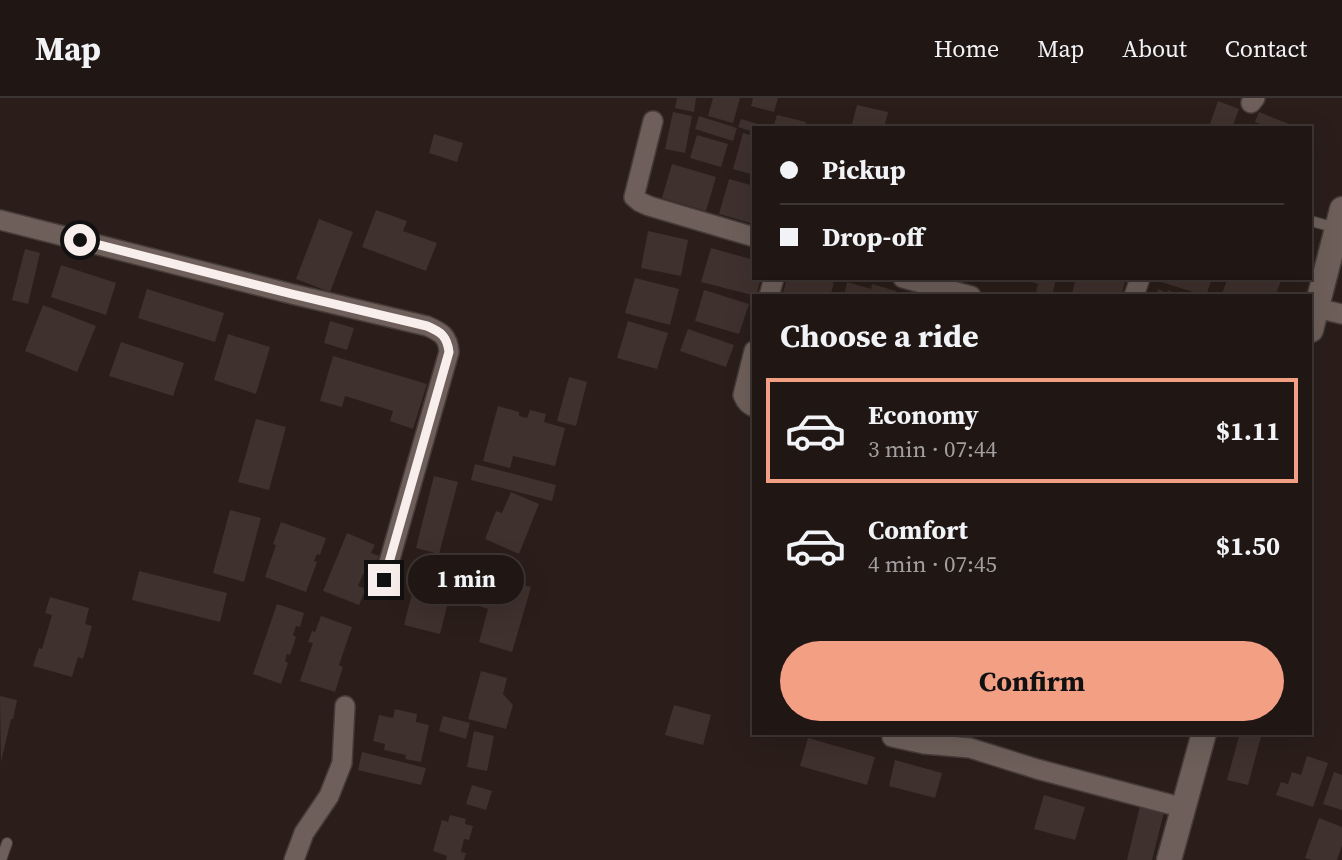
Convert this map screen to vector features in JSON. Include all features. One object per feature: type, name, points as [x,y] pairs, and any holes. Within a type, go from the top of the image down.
[{"type":"street","points":[[653,121],[634,197],[649,206],[752,236]]},
{"type":"street","points":[[1339,219],[1314,319],[1342,314]]},
{"type":"street","points":[[0,220],[440,331],[448,342],[449,352],[384,580]]},
{"type":"street","points":[[911,280],[963,294]]},
{"type":"street","points":[[752,359],[743,395],[752,406]]},
{"type":"street","points":[[294,860],[304,833],[329,796],[342,763],[345,706]]},
{"type":"street","points":[[1169,860],[1203,735]]},
{"type":"street","points":[[892,737],[924,744],[970,748],[1037,769],[1184,808]]},
{"type":"lane","points":[[1312,221],[1339,219]]},
{"type":"lane","points":[[1,860],[7,843]]},
{"type":"building","points":[[677,98],[696,98],[694,112],[675,108]]},
{"type":"building","points":[[713,98],[740,98],[733,123],[708,116]]},
{"type":"building","points":[[753,98],[778,98],[774,112],[751,106]]},
{"type":"building","points":[[1218,101],[1239,109],[1233,126],[1210,124]]},
{"type":"building","points":[[857,105],[888,112],[884,126],[852,126]]},
{"type":"building","points":[[673,112],[692,116],[685,153],[665,149]]},
{"type":"building","points":[[1259,112],[1289,124],[1264,126],[1255,122]]},
{"type":"building","points":[[777,115],[806,122],[805,126],[774,126]]},
{"type":"building","points":[[699,116],[737,128],[733,141],[695,129]]},
{"type":"building","points":[[741,119],[765,126],[752,126],[752,131],[738,127]]},
{"type":"building","points":[[743,133],[752,135],[752,174],[733,169]]},
{"type":"building","points":[[434,134],[463,143],[457,162],[429,153]]},
{"type":"building","points":[[697,135],[728,144],[721,167],[690,158]]},
{"type":"building","points":[[672,164],[716,177],[706,211],[662,198]]},
{"type":"building","points":[[729,179],[752,185],[752,223],[719,214]]},
{"type":"building","points":[[376,210],[407,221],[403,231],[437,243],[426,271],[362,247]]},
{"type":"building","points":[[319,219],[353,232],[330,292],[296,279]]},
{"type":"building","points":[[648,231],[688,240],[681,276],[641,268]]},
{"type":"building","points":[[711,248],[752,259],[752,280],[760,280],[757,294],[752,295],[701,282]]},
{"type":"building","points":[[25,249],[40,253],[28,304],[12,300]]},
{"type":"building","points":[[61,265],[116,283],[106,315],[51,297]]},
{"type":"building","points":[[635,278],[679,289],[670,325],[625,313]]},
{"type":"building","points":[[786,280],[826,280],[834,283],[831,294],[783,294]]},
{"type":"building","points":[[1025,280],[1056,280],[1052,294],[1036,292],[1038,284]]},
{"type":"building","points":[[1076,280],[1125,280],[1122,294],[1072,294]]},
{"type":"building","points":[[1162,280],[1211,280],[1207,294]]},
{"type":"building","points":[[1227,280],[1281,281],[1276,294],[1222,294]]},
{"type":"building","points":[[847,282],[871,289],[872,284],[896,291],[895,294],[844,294]]},
{"type":"building","points":[[147,289],[224,313],[215,342],[138,318]]},
{"type":"building","points":[[1158,289],[1177,294],[1157,294]]},
{"type":"building","points":[[704,290],[749,304],[739,334],[695,321]]},
{"type":"building","points":[[43,305],[96,326],[77,372],[25,351]]},
{"type":"building","points":[[330,321],[354,328],[347,350],[324,343]]},
{"type":"building","points":[[628,321],[668,333],[657,369],[617,358]]},
{"type":"building","points":[[688,329],[734,345],[726,367],[680,351]]},
{"type":"building","points":[[228,334],[270,347],[256,394],[214,380]]},
{"type":"building","points":[[121,342],[184,363],[173,396],[109,376]]},
{"type":"building","points":[[333,356],[427,384],[413,429],[390,421],[393,411],[345,396],[342,407],[320,401]]},
{"type":"building","points":[[569,377],[587,382],[576,426],[557,421]]},
{"type":"building","points":[[498,406],[519,412],[519,416],[527,418],[530,410],[546,414],[544,422],[565,428],[555,466],[513,456],[510,468],[483,461]]},
{"type":"building","points":[[256,419],[286,427],[269,490],[238,482]]},
{"type":"building","points":[[475,464],[556,485],[552,501],[471,480]]},
{"type":"building","points":[[434,476],[458,482],[439,554],[416,548]]},
{"type":"building","points":[[511,492],[539,504],[519,554],[485,539],[496,511],[502,513]]},
{"type":"building","points":[[230,510],[261,518],[244,582],[213,573]]},
{"type":"building","points":[[281,522],[326,538],[320,555],[317,554],[314,561],[317,562],[306,592],[265,577]]},
{"type":"building","points":[[347,533],[375,545],[371,553],[379,556],[370,577],[363,574],[358,586],[366,589],[359,605],[323,591]]},
{"type":"building","points":[[421,558],[457,567],[440,634],[404,625]]},
{"type":"building","points":[[139,571],[227,593],[220,622],[132,600]]},
{"type":"building","points":[[479,572],[531,587],[512,652],[479,642],[488,609],[470,603],[472,595],[466,594],[470,580],[476,581]]},
{"type":"building","points":[[50,597],[89,608],[85,624],[92,626],[83,659],[78,657],[72,677],[33,666],[39,648],[42,649],[52,615],[45,613]]},
{"type":"building","points":[[277,604],[304,613],[300,627],[296,626],[293,635],[296,637],[290,655],[287,654],[285,661],[288,663],[281,684],[253,674]]},
{"type":"building","points":[[321,616],[352,627],[339,665],[343,667],[335,692],[300,681],[313,643],[308,642]]},
{"type":"building","points":[[481,671],[507,678],[503,694],[513,705],[506,729],[468,719]]},
{"type":"building","points":[[0,696],[17,700],[1,762]]},
{"type":"building","points":[[674,705],[711,715],[703,745],[665,735]]},
{"type":"building","points":[[395,709],[417,714],[416,722],[429,725],[421,762],[384,750],[385,744],[373,741],[379,715],[393,718]]},
{"type":"building","points":[[443,716],[470,723],[466,739],[439,731]]},
{"type":"building","points":[[474,731],[494,736],[487,771],[467,767]]},
{"type":"building","points":[[1239,735],[1261,735],[1248,785],[1227,780]]},
{"type":"building","points":[[808,738],[875,757],[867,785],[800,766]]},
{"type":"building","points":[[362,752],[426,768],[421,785],[358,770]]},
{"type":"building","points":[[1307,756],[1328,763],[1313,807],[1276,795],[1281,782],[1288,784],[1292,772],[1301,775]]},
{"type":"building","points":[[895,760],[942,773],[935,798],[889,786]]},
{"type":"building","points":[[1334,772],[1342,775],[1342,810],[1323,804]]},
{"type":"building","points":[[472,785],[492,791],[486,810],[466,804]]},
{"type":"building","points":[[1044,795],[1085,807],[1075,840],[1034,829]]},
{"type":"building","points":[[1140,806],[1164,812],[1152,860],[1127,860]]},
{"type":"building","points":[[450,815],[466,819],[465,824],[473,826],[469,840],[464,839],[461,852],[466,853],[464,860],[446,860],[447,856],[433,851],[442,820],[448,822]]},
{"type":"building","points":[[1319,818],[1342,827],[1342,845],[1337,860],[1305,858]]},
{"type":"route","points":[[80,240],[440,331],[448,342],[449,352],[384,580]]}]
